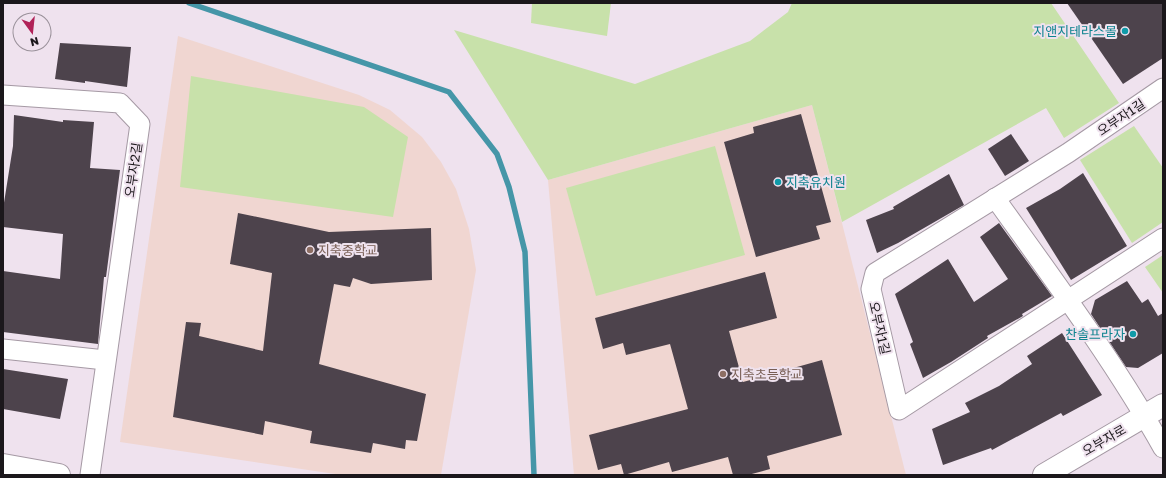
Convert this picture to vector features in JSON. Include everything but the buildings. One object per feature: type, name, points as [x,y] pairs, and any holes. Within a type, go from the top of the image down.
[{"type":"main road","name":"오부자로","points":[[1044,475],[1145,417],[1163,405]]},
{"type":"main road","points":[[3,465],[59,475]]},
{"type":"street","name":"오부자1길","points":[[1163,88],[1068,153],[875,272],[871,290],[899,410],[1163,238]]},
{"type":"street","name":"오부자2길","points":[[3,95],[120,103],[140,124],[105,360],[90,475]]},
{"type":"street","points":[[995,198],[1068,300],[1145,417],[1163,448]]},
{"type":"street","points":[[3,350],[105,360]]},
{"type":"shaded area","name":"지축중학교","points":[[178,36],[359,95],[390,110],[422,137],[441,162],[456,189],[469,229],[476,270],[441,475],[342,475],[120,442]]},
{"type":"shaded area","name":"지축초등학교","points":[[812,105],[906,475],[574,475],[548,180]]},
{"type":"green space","points":[[532,3],[611,3],[607,36],[531,23]]},
{"type":"green space","points":[[792,3],[1051,3],[1119,103],[1064,138],[1046,108],[842,222],[812,105],[548,180],[454,30],[635,84],[750,41],[788,12]]},
{"type":"green space","points":[[191,76],[364,107],[408,137],[393,217],[180,187]]},
{"type":"green space","points":[[1134,126],[1163,168],[1163,222],[1132,243],[1080,160]]},
{"type":"green space","points":[[715,146],[745,255],[596,296],[566,188]]},
{"type":"green space","points":[[1163,255],[1163,293],[1145,267]]},
{"type":"waterway","points":[[189,3],[449,92],[497,154],[509,187],[525,252],[534,475]]},
{"type":"place","name":"지앤지테라스몰","points":[[1125,31]]},
{"type":"place","name":"지축유치원","points":[[778,182]]},
{"type":"place","name":"지축중학교","points":[[310,250]]},
{"type":"place","name":"찬솔프라자","points":[[1133,334]]},
{"type":"place","name":"지축초등학교","points":[[723,374]]}]
